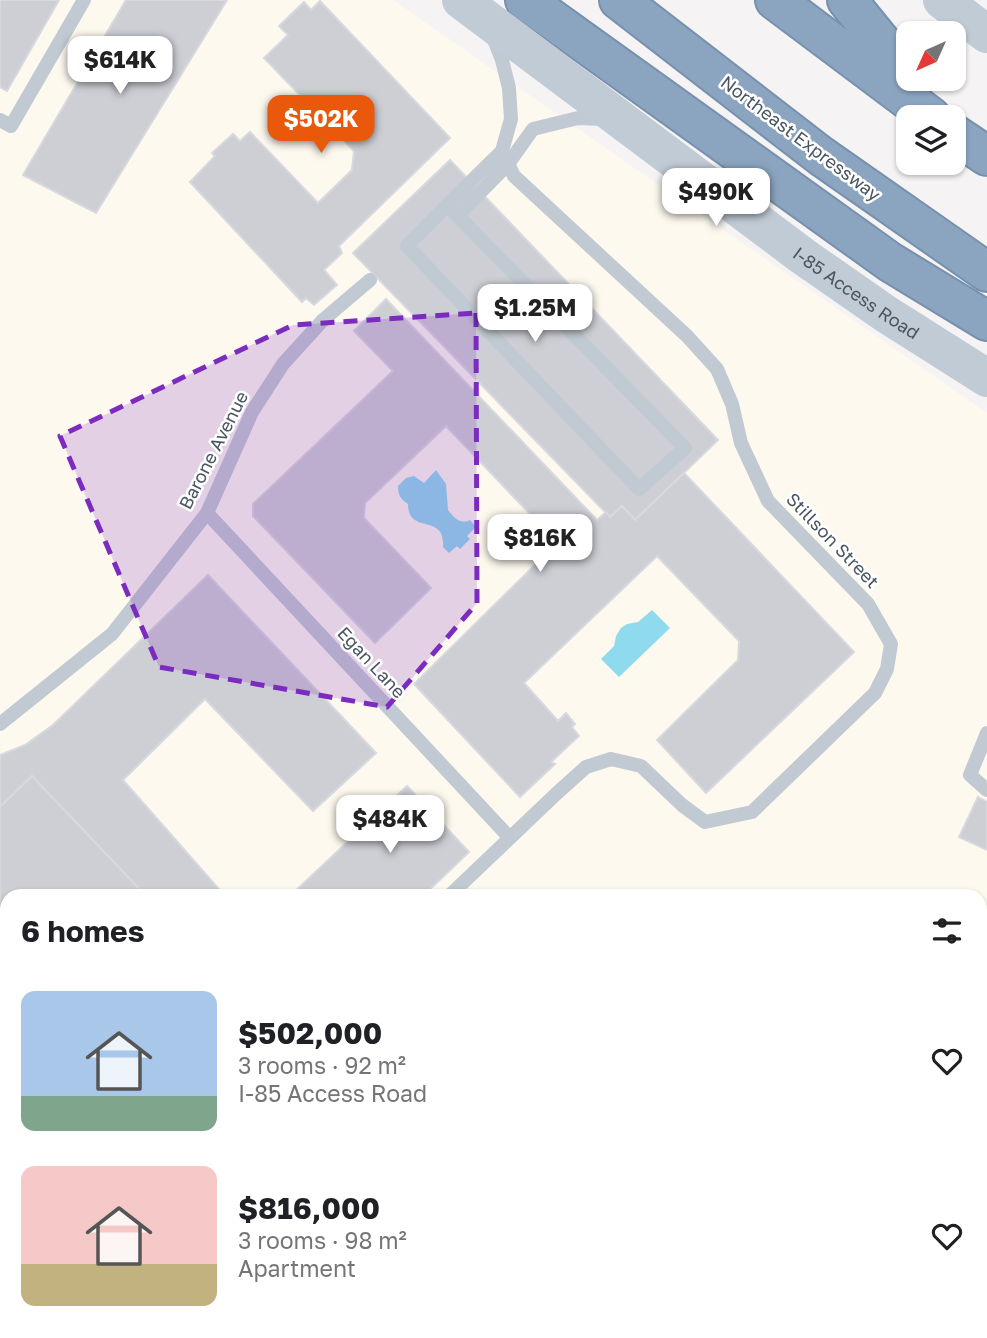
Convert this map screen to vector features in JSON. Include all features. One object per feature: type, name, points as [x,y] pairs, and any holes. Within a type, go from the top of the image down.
[{"type":"highway","points":[[525,0],[890,262],[987,321]]},
{"type":"highway","name":"Northeast Expressway","points":[[619,0],[821,156],[987,272]]},
{"type":"highway","points":[[775,0],[918,105]]},
{"type":"highway","points":[[847,0],[896,60]]},
{"type":"highway","points":[[921,91],[933,105]]},
{"type":"main road","points":[[942,0],[987,34]]},
{"type":"main road","name":"I-85 Access Road","points":[[472,8],[804,257],[987,378]]},
{"type":"lane","points":[[0,120],[11,126],[84,0]]},
{"type":"lane","points":[[472,8],[502,60],[509,88],[512,119],[505,158]]},
{"type":"lane","points":[[452,210],[685,448],[639,489],[407,246],[452,210],[533,129],[578,118],[622,120]]},
{"type":"lane","name":"Stillson Street","points":[[505,158],[514,176],[687,336],[717,369],[732,404],[741,443],[768,500],[868,604],[891,644],[887,669],[875,693],[752,812],[705,822],[682,805],[641,766],[611,759],[586,767],[509,838]]},
{"type":"lane","name":"Barone Avenue","points":[[0,724],[112,635],[207,513],[252,412],[283,364],[323,320],[370,280]]},
{"type":"lane","name":"Egan Lane","points":[[207,513],[509,838]]},
{"type":"lane","points":[[987,733],[970,775],[987,790]]},
{"type":"lane","points":[[456,889],[509,838]]},
{"type":"highlighted area","points":[[476,313],[477,603],[387,707],[159,667],[60,436],[293,325]]},
{"type":"shaded area","points":[[0,0],[393,0],[987,413],[987,889],[0,889]]},
{"type":"water","points":[[436,470],[446,484],[448,510],[457,520],[470,520],[476,527],[467,536],[470,539],[460,549],[457,546],[449,553],[443,547],[439,530],[414,519],[410,514],[408,504],[402,499],[398,486],[406,478],[414,476],[424,483]]},
{"type":"water","points":[[652,610],[670,628],[619,677],[601,659],[614,646],[621,628],[638,622]]},
{"type":"building","points":[[0,0],[59,0],[7,91],[0,87]]},
{"type":"building","points":[[126,0],[227,0],[96,213],[23,175]]},
{"type":"building","points":[[320,1],[450,138],[339,246],[342,253],[324,270],[337,285],[314,305],[306,298],[302,302],[190,182],[215,156],[212,153],[233,134],[240,141],[250,132],[318,203],[352,170],[354,151],[264,58],[288,35],[279,26],[304,2],[311,10]]},
{"type":"building","points":[[450,160],[718,440],[635,520],[622,506],[610,517],[353,253]]},
{"type":"building","points":[[386,299],[597,520],[606,512],[610,517],[622,506],[635,520],[684,473],[854,652],[706,793],[657,740],[738,660],[739,641],[657,556],[524,683],[558,721],[566,713],[575,724],[572,727],[579,736],[551,762],[555,764],[520,797],[414,684],[551,549],[551,536],[446,426],[365,503],[364,518],[431,588],[375,643],[253,516],[253,504],[393,371],[354,331]]},
{"type":"building","points":[[208,575],[376,753],[313,811],[205,699],[123,780],[219,889],[139,889],[32,776],[0,807],[0,755],[25,745],[53,725]]},
{"type":"building","points":[[32,776],[139,889],[0,889],[0,807]]},
{"type":"building","points":[[407,786],[469,852],[430,889],[297,889]]},
{"type":"building","points":[[978,797],[987,802],[987,850],[959,837]]}]
